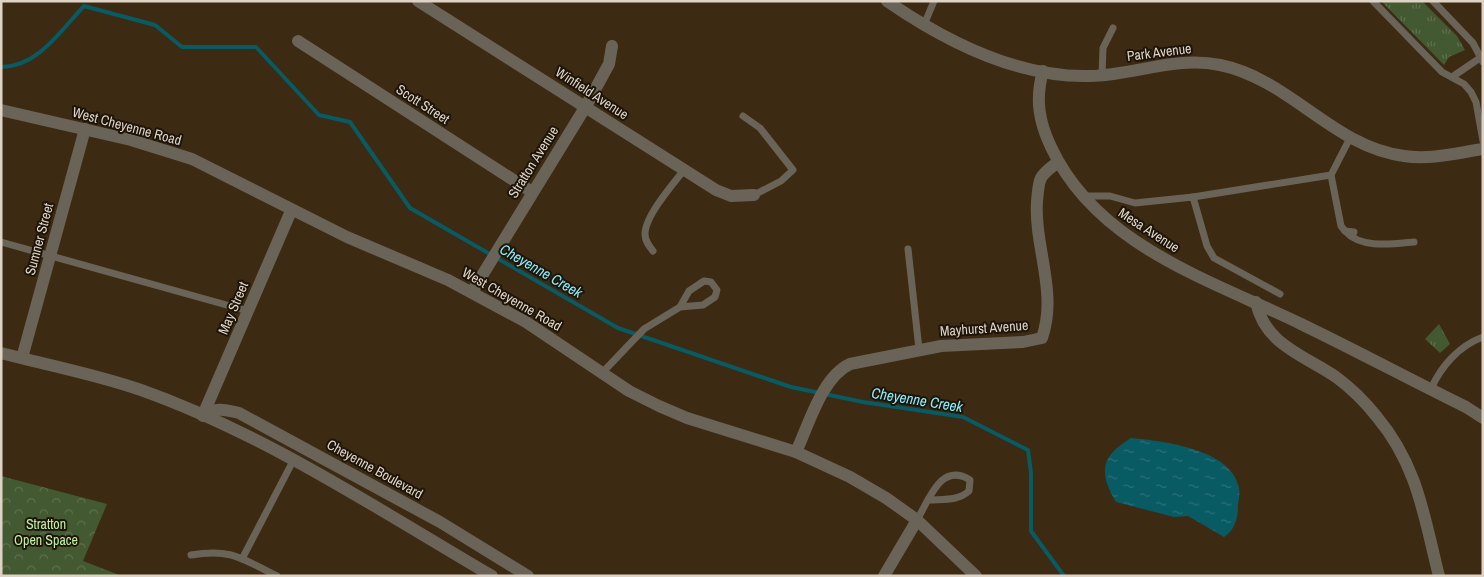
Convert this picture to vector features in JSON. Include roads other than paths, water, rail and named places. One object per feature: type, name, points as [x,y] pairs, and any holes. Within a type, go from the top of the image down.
[{"type":"street","name":"Winfield Avenue","points":[[418,1],[716,190],[731,196],[754,195]]},
{"type":"street","points":[[887,1],[924,25],[971,49],[1043,71]]},
{"type":"street","name":"Scott Street","points":[[298,41],[532,192]]},
{"type":"street","name":"Stratton Avenue","points":[[472,292],[586,106],[609,64],[612,46]]},
{"type":"street","name":"Park Avenue","points":[[1043,71],[1090,76],[1177,62],[1200,62],[1239,70],[1281,90],[1350,138],[1368,147],[1403,156],[1437,156],[1483,149]]},
{"type":"street","name":"Mesa Avenue","points":[[1043,71],[1038,103],[1040,120],[1058,162],[1084,196],[1105,219],[1149,250],[1431,389],[1483,418]]},
{"type":"street","name":"West Cheyenne Road","points":[[1,110],[164,149],[223,174],[291,211],[472,292],[526,322],[629,391],[674,413],[796,452],[850,477],[918,520],[976,576]]},
{"type":"street","name":"Sumner Street","points":[[22,358],[86,129]]},
{"type":"street","name":"Mayhurst Avenue","points":[[796,452],[826,386],[839,369],[850,364],[919,349],[974,343],[1023,342],[1042,338],[1048,309],[1047,284],[1037,232],[1038,193],[1040,179],[1058,162]]},
{"type":"street","name":"May Street","points":[[203,416],[291,211]]},
{"type":"street","points":[[1256,302],[1259,318],[1276,338],[1292,351],[1338,379],[1378,418],[1408,465],[1418,488],[1439,576]]},
{"type":"street","points":[[1,352],[141,390],[203,416],[259,442],[492,576]]},
{"type":"street","name":"Cheyenne Boulevard","points":[[203,416],[214,409],[222,408],[239,413],[440,522],[528,576]]},
{"type":"street","points":[[884,576],[918,520]]},
{"type":"lane","points":[[924,25],[934,1]]},
{"type":"lane","points":[[1373,1],[1436,65],[1464,84],[1476,102],[1483,141]]},
{"type":"lane","points":[[1433,1],[1473,43],[1482,59],[1452,77]]},
{"type":"lane","points":[[1102,74],[1103,48],[1113,28]]},
{"type":"lane","points":[[743,116],[760,128],[793,170],[781,181],[754,195]]},
{"type":"lane","points":[[1350,138],[1331,175],[1338,218],[1351,237],[1362,242],[1390,244],[1414,242]]},
{"type":"lane","points":[[653,251],[647,243],[645,234],[648,222],[684,170]]},
{"type":"lane","points":[[1084,196],[1110,196],[1136,203],[1331,175]]},
{"type":"lane","points":[[1193,196],[1206,246],[1214,258],[1280,294]]},
{"type":"lane","points":[[1346,231],[1354,232]]},
{"type":"lane","points":[[1,242],[248,311]]},
{"type":"lane","points":[[908,249],[919,349]]},
{"type":"lane","points":[[602,373],[641,334],[680,307],[689,291],[704,281],[711,282],[717,290],[715,297],[703,305],[680,307]]},
{"type":"lane","points":[[1431,389],[1436,376],[1457,353],[1483,337]]},
{"type":"lane","points":[[242,559],[293,461]]},
{"type":"lane","points":[[918,520],[929,500],[946,476],[962,475],[970,480],[969,491],[965,495],[956,498],[929,500]]},
{"type":"lane","points":[[191,555],[212,552],[229,553],[277,576]]},
{"type":"water","points":[[1131,438],[1177,445],[1210,456],[1224,464],[1234,475],[1239,488],[1237,518],[1228,534],[1224,537],[1188,516],[1174,517],[1116,502],[1107,482],[1106,466],[1108,458],[1113,451]]},
{"type":"waterway","name":"Cheyenne Creek","points":[[1,67],[26,61],[48,46],[84,6],[155,25],[182,47],[256,47],[319,115],[350,122],[410,208],[618,328],[791,387],[863,402],[963,417],[1028,450],[1031,473],[1031,531],[1064,576]]},
{"type":"park label","name":"Stratton Open Space","points":[[46,532]]}]
